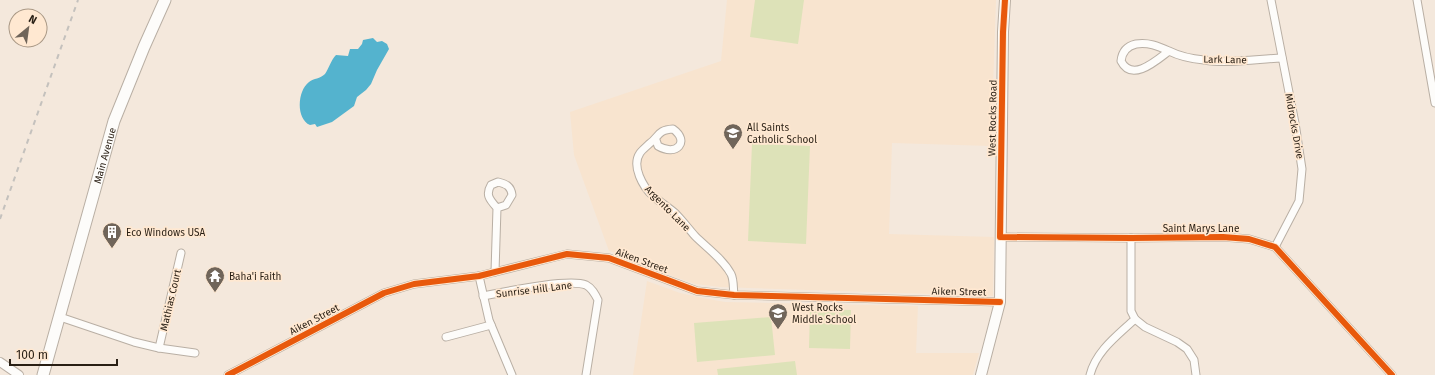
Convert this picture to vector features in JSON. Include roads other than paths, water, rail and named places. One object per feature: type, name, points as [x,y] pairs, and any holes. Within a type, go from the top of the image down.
[{"type":"main road","name":"Main Avenue","points":[[43,375],[114,121],[165,0]]},
{"type":"main road","name":"West Rocks Road","points":[[981,375],[1000,302],[1003,32],[1005,0]]},
{"type":"street","name":"Midrocks Drive","points":[[1271,0],[1295,123],[1302,169],[1299,202],[1275,247]]},
{"type":"street","points":[[1417,0],[1435,103]]},
{"type":"street","name":"Lark Lane","points":[[1169,51],[1154,62],[1136,71],[1127,69],[1121,61],[1123,53],[1126,49],[1135,44],[1157,45],[1169,51],[1192,58],[1216,62],[1282,58]]},
{"type":"street","name":"Argento Lane","points":[[656,140],[640,153],[637,161],[638,171],[644,186],[652,195],[676,214],[731,273],[734,295]]},
{"type":"street","points":[[496,272],[497,208]]},
{"type":"street","name":"Saint Marys Lane","points":[[1000,237],[1223,237],[1249,239],[1275,247]]},
{"type":"street","points":[[1131,238],[1131,310],[1134,319],[1144,327],[1177,342],[1187,349],[1194,360],[1196,375]]},
{"type":"street","points":[[1275,247],[1391,375]]},
{"type":"street","name":"Mathias Court","points":[[159,348],[181,253]]},
{"type":"street","name":"Aiken Street","points":[[228,375],[384,293],[414,284],[479,276],[567,254],[609,258],[697,291],[734,295],[1000,302]]},
{"type":"street","points":[[479,276],[491,324],[512,375]]},
{"type":"street","name":"Sunrise Hill Lane","points":[[483,296],[570,283],[587,286],[598,300],[586,375]]},
{"type":"street","points":[[60,317],[134,342],[159,348],[195,353]]},
{"type":"street","points":[[1090,375],[1092,366],[1104,348],[1134,319]]},
{"type":"street","points":[[446,337],[491,324]]},
{"type":"street","points":[[0,362],[19,375]]},
{"type":"water","points":[[373,38],[377,42],[382,41],[387,44],[389,49],[371,84],[357,97],[354,106],[332,122],[317,127],[315,124],[310,125],[305,122],[300,111],[300,98],[305,86],[309,82],[325,74],[336,55],[348,56],[350,49],[358,49],[363,40]]},
{"type":"railway","points":[[0,219],[78,0]]},
{"type":"place","name":"All Saints Catholic School","points":[[733,150]]},
{"type":"place","name":"Eco Windows USA","points":[[112,249]]},
{"type":"place","name":"Baha'i Faith","points":[[215,293]]},
{"type":"place","name":"West Rocks Middle School","points":[[778,330]]}]
